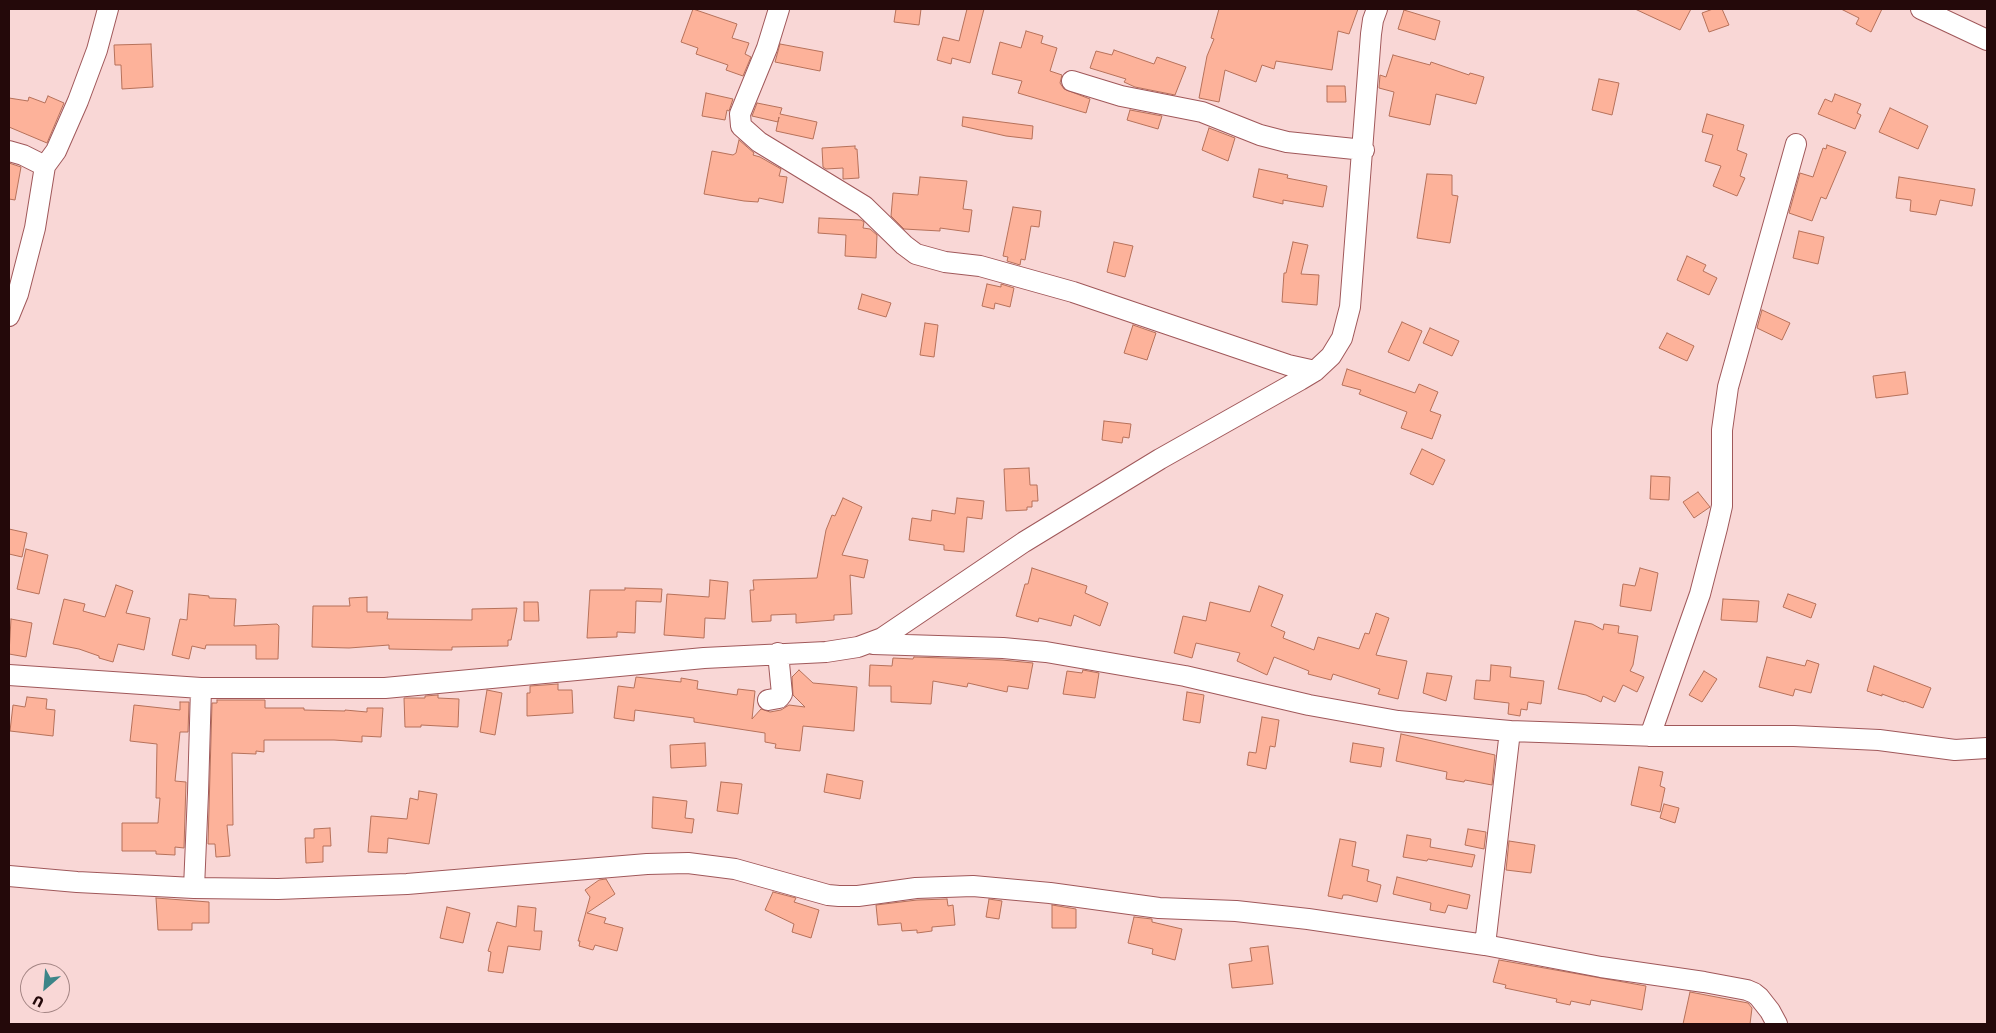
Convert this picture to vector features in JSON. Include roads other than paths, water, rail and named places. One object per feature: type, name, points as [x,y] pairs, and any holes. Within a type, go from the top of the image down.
[{"type":"street","points":[[9,316],[18,294],[35,228],[44,166],[56,151],[78,101],[97,50],[108,9]]},
{"type":"street","points":[[779,9],[767,48],[740,114],[741,126],[759,142],[864,206],[904,245],[916,254],[945,262],[980,266],[1073,292],[1279,362],[1316,371]]},
{"type":"street","points":[[870,644],[894,631],[1024,542],[1160,459],[1316,371],[1334,352],[1342,338],[1348,319],[1364,150],[1371,34],[1377,9]]},
{"type":"street","points":[[1921,9],[1987,40]]},
{"type":"street","points":[[1072,81],[1121,96],[1202,112],[1260,135],[1287,142],[1364,150]]},
{"type":"street","points":[[1650,736],[1700,594],[1717,528],[1722,506],[1722,430],[1728,387],[1796,144]]},
{"type":"street","points":[[9,151],[23,155],[44,166]]},
{"type":"street","points":[[9,675],[201,688],[385,688],[596,667],[778,653],[826,652],[870,644],[994,647],[1046,652],[1185,676],[1367,716],[1510,731],[1650,736],[1794,736],[1879,740],[1955,750],[1987,748]]},
{"type":"street","points":[[768,700],[779,698],[782,694],[778,653]]},
{"type":"street","points":[[194,888],[201,688]]},
{"type":"street","points":[[1485,945],[1510,731]]},
{"type":"street","points":[[9,876],[78,882],[194,888],[278,889],[407,884],[647,864],[688,863],[735,869],[834,896],[850,897],[916,888],[973,886],[1050,892],[1159,908],[1236,912],[1308,919],[1485,945],[1601,967],[1704,982],[1747,990],[1759,997],[1777,1024]]}]
